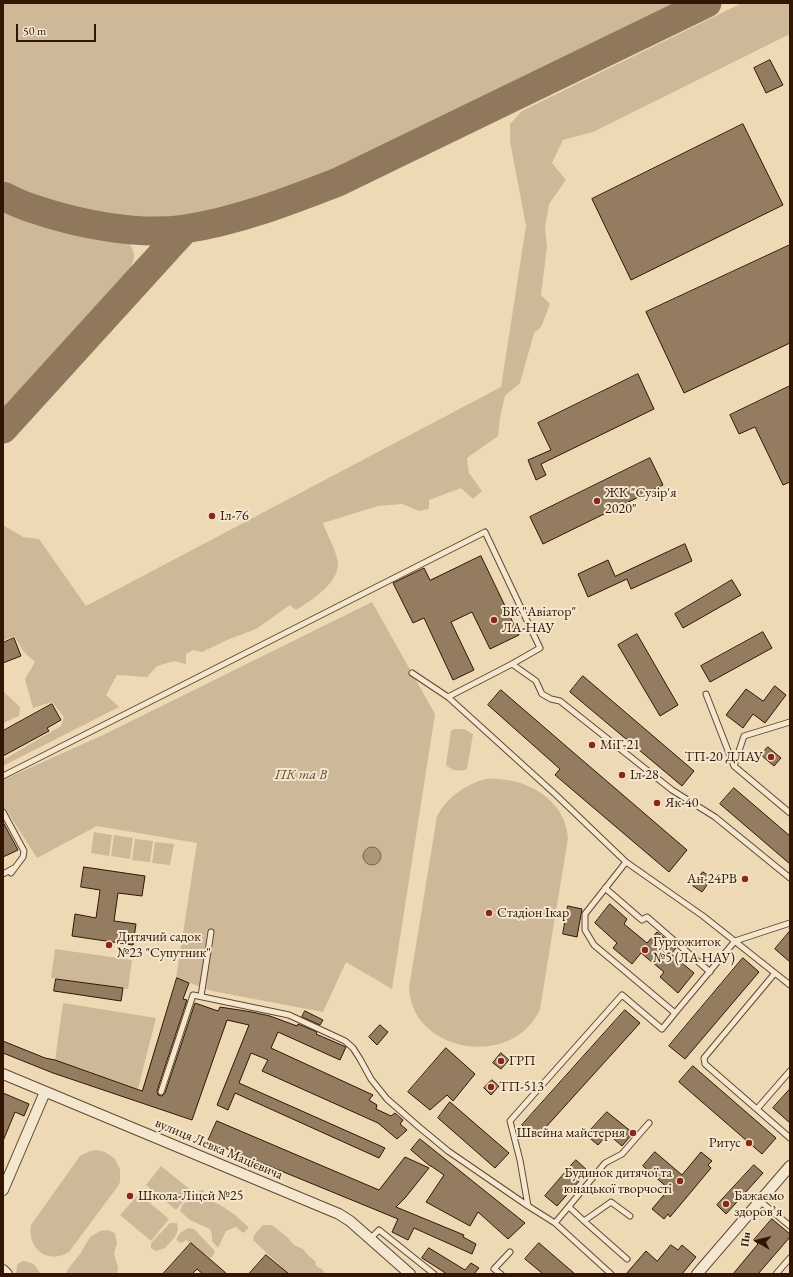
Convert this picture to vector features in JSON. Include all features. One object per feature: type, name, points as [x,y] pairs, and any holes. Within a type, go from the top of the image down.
[{"type":"street","name":"вулиця Левка Мацієвича","points":[[3,1074],[339,1214],[350,1221],[410,1274]]},
{"type":"street","points":[[3,1190],[45,1092]]},
{"type":"street","points":[[697,1274],[790,1166]]},
{"type":"street","points":[[3,1270],[7,1274]]},
{"type":"lane","points":[[3,776],[485,532],[540,648],[448,697]]},
{"type":"lane","points":[[512,664],[536,681],[542,694],[551,699],[560,701],[672,790],[715,817],[790,878]]},
{"type":"lane","points":[[412,673],[448,697],[555,794],[626,862],[703,916],[790,985]]},
{"type":"lane","points":[[706,694],[734,766],[790,813]]},
{"type":"lane","points":[[734,766],[744,736],[790,722]]},
{"type":"lane","points":[[3,812],[24,851],[23,857],[13,870],[3,874]]},
{"type":"lane","points":[[626,862],[584,914],[586,930],[594,945],[675,1013]]},
{"type":"lane","points":[[605,888],[642,920],[648,917],[710,972]]},
{"type":"lane","points":[[528,1206],[520,1160],[510,1121],[622,995],[662,1029],[735,941],[790,924]]},
{"type":"lane","points":[[201,996],[212,932]]},
{"type":"lane","points":[[775,972],[704,1058],[705,1064],[790,1138]]},
{"type":"lane","points":[[161,1092],[193,995],[289,1015],[345,1041],[356,1053],[371,1079],[387,1099],[448,1151],[555,1223],[611,1274]]},
{"type":"lane","points":[[757,1109],[790,1071]]},
{"type":"lane","points":[[555,1223],[604,1163],[622,1154],[649,1123]]},
{"type":"lane","points":[[584,1221],[612,1202],[630,1216]]},
{"type":"lane","points":[[760,1202],[790,1226]]},
{"type":"lane","points":[[569,1207],[627,1259]]},
{"type":"lane","points":[[370,1239],[379,1230],[434,1274]]},
{"type":"lane","points":[[501,1274],[494,1268],[510,1252]]},
{"type":"lane","points":[[776,1274],[790,1258]]},
{"type":"green space","points":[[3,3],[680,3],[337,170],[255,202],[213,212],[171,218],[129,217],[82,208],[41,197],[3,180]]},
{"type":"green space","points":[[742,3],[790,3],[790,34],[593,132],[563,140],[552,163],[566,180],[549,204],[545,228],[547,247],[541,295],[550,304],[541,327],[534,333],[520,383],[505,396],[500,417],[498,436],[467,458],[469,473],[482,491],[473,499],[461,488],[429,500],[429,509],[419,511],[402,504],[378,506],[323,523],[336,554],[338,566],[336,574],[318,595],[296,610],[290,605],[256,629],[227,640],[202,652],[193,650],[186,654],[186,664],[174,661],[157,666],[147,677],[117,675],[106,695],[119,707],[3,766],[3,760],[61,726],[64,717],[52,702],[33,708],[25,679],[35,662],[24,652],[14,636],[3,641],[3,525],[23,537],[39,539],[86,606],[501,387],[526,226],[510,141],[510,124],[522,111]]},
{"type":"green space","points":[[3,208],[64,228],[126,240],[134,252],[134,260],[128,273],[3,411]]},
{"type":"green space","name":"ПК та В","points":[[372,602],[435,714],[392,989],[346,962],[323,1012],[212,991],[176,978],[197,843],[97,826],[37,858],[3,805],[3,780],[105,734]]},
{"type":"green space","points":[[3,691],[20,707],[19,716],[3,723]]},
{"type":"green space","points":[[454,729],[464,729],[473,734],[467,769],[459,771],[453,770],[446,765],[451,731]]},
{"type":"green space","name":"Стадіон Ікар","points":[[485,779],[514,781],[540,792],[559,811],[565,824],[568,838],[540,1009],[527,1028],[509,1040],[488,1046],[466,1046],[445,1039],[427,1028],[414,1010],[409,988],[437,816],[446,803],[457,793],[470,785]]},
{"type":"green space","points":[[94,832],[112,835],[109,856],[91,853]]},
{"type":"green space","points":[[114,835],[133,838],[130,859],[111,856]]},
{"type":"green space","points":[[135,839],[153,841],[150,862],[132,860]]},
{"type":"green space","points":[[155,842],[174,844],[170,865],[152,863]]},
{"type":"green space","points":[[55,949],[132,960],[128,989],[51,978]]},
{"type":"green space","points":[[63,1003],[156,1018],[138,1089],[55,1060]]},
{"type":"green space","points":[[96,1150],[105,1152],[115,1159],[120,1169],[120,1182],[118,1186],[69,1252],[61,1256],[54,1257],[41,1252],[36,1248],[32,1241],[31,1225],[80,1156]]},
{"type":"green space","points":[[161,1166],[192,1191],[176,1210],[146,1185]]},
{"type":"green space","points":[[203,1190],[210,1201],[231,1212],[249,1228],[243,1233],[236,1227],[226,1231],[218,1248],[212,1241],[210,1229],[190,1220],[180,1211],[183,1204],[190,1200],[196,1200],[196,1192]]},
{"type":"green space","points":[[139,1194],[169,1219],[151,1241],[120,1215]]},
{"type":"green space","points":[[170,1223],[177,1223],[178,1230],[175,1237],[165,1248],[156,1251],[151,1248],[151,1243]]},
{"type":"green space","points":[[263,1225],[272,1225],[294,1245],[303,1249],[315,1261],[316,1266],[322,1269],[326,1274],[289,1274],[253,1240],[254,1235]]},
{"type":"green space","points":[[188,1228],[194,1229],[215,1251],[212,1257],[210,1258],[186,1240],[181,1243],[176,1240],[180,1233]]},
{"type":"green space","points":[[108,1230],[115,1233],[117,1243],[114,1253],[118,1268],[117,1274],[66,1274],[90,1237],[100,1231]]},
{"type":"green space","points":[[22,1261],[33,1264],[40,1274],[16,1274],[17,1265]]},
{"type":"shaded area","points":[[372,847],[378,850],[381,856],[378,862],[372,865],[366,862],[363,856],[366,850]]},
{"type":"building","points":[[770,60],[783,85],[766,93],[754,68]]},
{"type":"building","points":[[743,124],[783,205],[631,280],[592,199]]},
{"type":"building","points":[[790,245],[790,343],[684,393],[646,312]]},
{"type":"building","points":[[638,374],[654,409],[541,464],[546,475],[536,480],[528,460],[551,450],[538,423]]},
{"type":"building","points":[[790,386],[790,482],[783,485],[755,427],[739,434],[730,415]]},
{"type":"building","name":"ЖК \"Сузір'я 2020\"","points":[[650,458],[663,485],[543,544],[530,517]]},
{"type":"building","points":[[685,544],[692,561],[631,589],[627,579],[588,597],[578,574],[608,560],[615,576]]},
{"type":"building","name":"БК \"Авіатор\" ЛА-НАУ","points":[[481,556],[519,635],[490,649],[472,612],[451,622],[474,670],[453,680],[424,618],[413,623],[393,583],[424,568],[430,580]]},
{"type":"building","points":[[732,580],[741,595],[683,628],[675,614]]},
{"type":"building","points":[[763,632],[772,648],[710,682],[701,666]]},
{"type":"building","points":[[637,634],[678,705],[660,716],[618,645]]},
{"type":"building","points":[[14,638],[21,656],[3,663],[3,643]]},
{"type":"building","points":[[583,676],[694,771],[682,786],[570,692]]},
{"type":"building","points":[[775,686],[786,695],[765,723],[753,714],[743,728],[726,715],[746,689],[763,701]]},
{"type":"building","points":[[501,690],[687,850],[669,872],[555,775],[560,769],[488,705]]},
{"type":"building","points":[[52,704],[61,720],[47,728],[49,731],[3,756],[3,731]]},
{"type":"building","name":"ТП-20 ДЛАУ","points":[[768,747],[781,758],[774,766],[761,755]]},
{"type":"building","points":[[734,788],[790,836],[790,864],[720,804]]},
{"type":"building","points":[[3,822],[18,850],[3,857]]},
{"type":"building","points":[[84,867],[145,876],[142,896],[118,893],[114,921],[136,924],[133,945],[72,936],[75,914],[96,918],[100,890],[81,887]]},
{"type":"building","points":[[703,872],[712,878],[702,892],[693,886]]},
{"type":"building","name":"Гуртожиток №5 (ЛА НАУ)","points":[[610,904],[627,919],[624,924],[647,943],[657,932],[676,948],[671,954],[694,973],[678,993],[660,977],[664,972],[641,953],[632,964],[613,948],[617,943],[595,923]]},
{"type":"building","points":[[568,906],[582,909],[577,937],[563,934]]},
{"type":"building","points":[[790,931],[790,962],[775,949]]},
{"type":"building","points":[[743,958],[759,972],[685,1059],[669,1046]]},
{"type":"building","points":[[177,978],[189,983],[183,999],[187,1000],[157,1091],[158,1095],[162,1096],[165,1093],[195,1003],[218,1011],[220,1007],[252,1012],[270,1016],[297,1026],[298,1024],[317,1032],[316,1034],[346,1047],[340,1060],[278,1032],[271,1048],[373,1095],[369,1100],[377,1105],[376,1109],[391,1116],[395,1113],[403,1120],[400,1124],[407,1130],[397,1139],[378,1123],[262,1071],[268,1060],[251,1053],[239,1083],[385,1148],[379,1158],[235,1093],[228,1110],[217,1105],[249,1025],[227,1020],[192,1120],[53,1073],[3,1053],[3,1041],[45,1058],[55,1060],[142,1091]]},
{"type":"building","points":[[56,979],[123,988],[121,1001],[54,991]]},
{"type":"building","points":[[625,1010],[640,1023],[536,1138],[522,1125]]},
{"type":"building","points":[[305,1011],[323,1020],[320,1025],[302,1017]]},
{"type":"building","points":[[380,1025],[388,1032],[377,1045],[369,1037]]},
{"type":"building","points":[[446,1048],[475,1074],[453,1101],[447,1095],[430,1110],[408,1092]]},
{"type":"building","name":"ГРП","points":[[501,1053],[509,1060],[501,1069],[493,1063]]},
{"type":"building","points":[[693,1066],[776,1138],[762,1154],[679,1082]]},
{"type":"building","name":"ТП-513","points":[[492,1080],[499,1086],[491,1095],[484,1088]]},
{"type":"building","points":[[790,1089],[790,1123],[773,1108]]},
{"type":"building","points":[[3,1093],[29,1104],[24,1116],[15,1112],[3,1141]]},
{"type":"building","points":[[450,1102],[509,1153],[495,1168],[438,1118]]},
{"type":"building","points":[[607,1112],[633,1133],[622,1146],[608,1134],[598,1145],[586,1135]]},
{"type":"building","points":[[217,1121],[379,1190],[405,1157],[429,1168],[396,1207],[464,1235],[463,1237],[476,1244],[472,1254],[414,1228],[408,1240],[392,1232],[398,1219],[208,1141]]},
{"type":"building","points":[[420,1139],[525,1223],[508,1239],[478,1212],[470,1226],[426,1202],[444,1175],[430,1166],[411,1150]]},
{"type":"building","name":"Будинок дитячої та юнацької творчості","points":[[655,1152],[682,1175],[701,1152],[712,1161],[708,1165],[711,1168],[670,1217],[668,1214],[664,1219],[652,1209],[669,1189],[643,1166]]},
{"type":"building","points":[[576,1160],[588,1171],[557,1206],[545,1196]]},
{"type":"building","points":[[754,1165],[763,1173],[726,1214],[717,1205]]},
{"type":"building","points":[[772,1219],[790,1234],[790,1237],[758,1274],[733,1274],[758,1244],[754,1240]]},
{"type":"building","points":[[191,1243],[227,1274],[203,1274],[197,1269],[192,1274],[163,1274]]},
{"type":"building","points":[[539,1243],[575,1274],[543,1274],[525,1259]]},
{"type":"building","points":[[671,1245],[678,1250],[682,1245],[696,1257],[682,1274],[626,1274],[646,1251],[657,1261]]},
{"type":"building","points":[[429,1248],[465,1270],[471,1263],[479,1268],[474,1274],[447,1274],[422,1258]]},
{"type":"building","points":[[266,1255],[289,1274],[249,1274]]},
{"type":"taxiway","points":[[3,196],[14,202],[51,214],[89,224],[128,230],[167,231],[185,229],[244,216],[338,182],[707,3]]},
{"type":"taxiway","points":[[3,429],[184,230]]},
{"type":"place","name":"ЖК \"Сузір'я 2020\"","points":[[597,501]]},
{"type":"place","name":"Іл-76","points":[[212,516]]},
{"type":"place","name":"БК \"Авіатор\" ЛА-НАУ","points":[[494,620]]},
{"type":"place","name":"МіГ-21","points":[[592,745]]},
{"type":"place","name":"ТП-20 ДЛАУ","points":[[771,757]]},
{"type":"place","name":"Іл-28","points":[[622,775]]},
{"type":"place","name":"Як-40","points":[[657,803]]},
{"type":"place","name":"Ан-24РВ","points":[[745,879]]},
{"type":"place","name":"Стадіон Ікар","points":[[489,913]]},
{"type":"place","name":"Дитячий садок №23 \"Супутник\"","points":[[109,945]]},
{"type":"place","name":"Гуртожиток №5 (ЛА НАУ)","points":[[645,950]]},
{"type":"place","name":"ГРП","points":[[501,1061]]},
{"type":"place","name":"ТП-513","points":[[491,1087]]},
{"type":"place","name":"Швейна майстерня","points":[[633,1133]]},
{"type":"place","name":"Ритус","points":[[749,1143]]},
{"type":"place","name":"Будинок дитячої та юнацької творчості","points":[[680,1181]]},
{"type":"place","name":"Школа-Ліцей №25","points":[[130,1196]]},
{"type":"place","name":"Бажаємо здоров’я","points":[[726,1204]]}]
